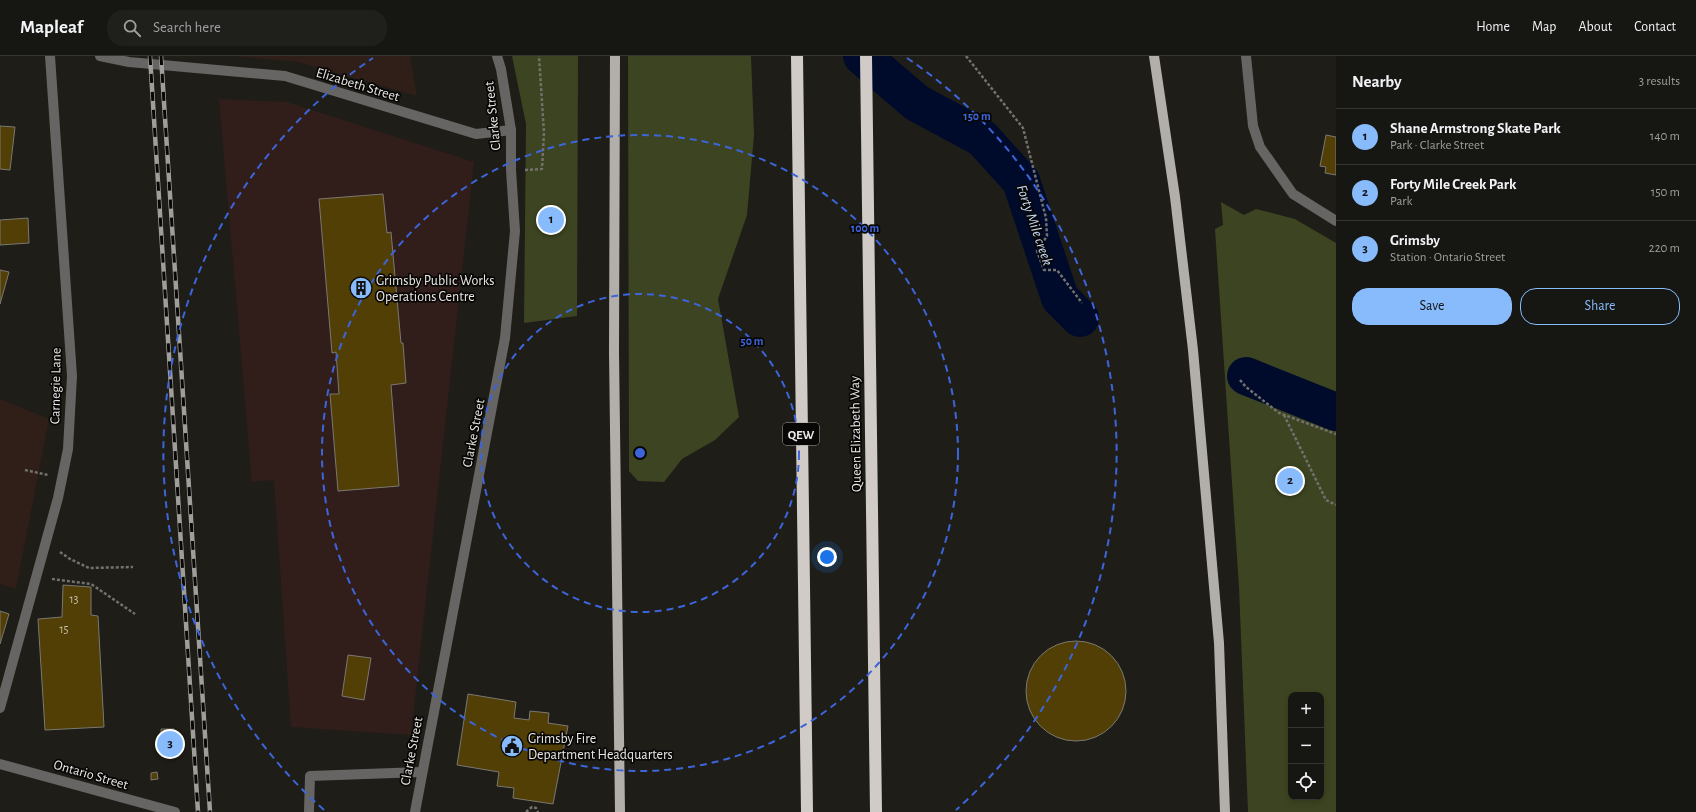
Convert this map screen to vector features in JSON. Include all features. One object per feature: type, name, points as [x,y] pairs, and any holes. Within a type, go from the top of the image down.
[{"type":"highway","name":"QEW","points":[[797,56],[807,812]]},
{"type":"highway","name":"Queen Elizabeth Way","points":[[866,56],[876,812]]},
{"type":"main road","points":[[615,56],[614,352],[620,812]]},
{"type":"main road","points":[[1154,56],[1175,197],[1193,350],[1219,644],[1225,812]]},
{"type":"street","name":"Carnegie Lane","points":[[0,708],[58,498],[68,449],[72,376],[50,56]]},
{"type":"street","name":"Elizabeth Street","points":[[100,56],[129,62],[285,76],[476,134],[511,130]]},
{"type":"street","name":"Clarke Street","points":[[414,812],[505,338],[515,231],[511,170],[511,130],[501,69],[497,56]]},
{"type":"street","points":[[1246,56],[1254,126],[1260,147],[1293,194],[1336,221]]},
{"type":"street","name":"Ontario Street","points":[[0,764],[175,812]]},
{"type":"street","points":[[309,812],[310,776],[421,772]]},
{"type":"path","points":[[511,170],[542,169],[544,133],[539,56]]},
{"type":"path","points":[[966,56],[1023,128],[1046,218],[1047,236],[1037,251],[1044,270],[1057,270],[1082,303]]},
{"type":"path","points":[[1240,380],[1246,387],[1284,415],[1336,434]]},
{"type":"path","points":[[1284,415],[1326,500],[1336,505]]},
{"type":"path","points":[[25,470],[48,476]]},
{"type":"path","points":[[46,542],[70,559],[89,568],[133,567]]},
{"type":"path","points":[[66,582],[91,584],[135,614]]},
{"type":"path","points":[[526,812],[532,807],[536,808],[538,812]]},
{"type":"shaded area","points":[[234,56],[410,56],[417,96],[298,62]]},
{"type":"shaded area","points":[[219,99],[287,102],[474,162],[411,735],[291,727],[274,480],[252,482]]},
{"type":"shaded area","points":[[0,399],[49,419],[16,589],[0,584]]},
{"type":"green space","points":[[512,56],[578,56],[577,316],[524,323],[526,124]]},
{"type":"green space","points":[[628,56],[751,56],[754,135],[747,215],[718,299],[739,417],[715,440],[682,459],[664,482],[638,481],[629,471]]},
{"type":"green space","points":[[1221,202],[1244,215],[1256,209],[1295,219],[1336,243],[1336,812],[1248,812],[1239,587],[1215,229],[1223,225]]},
{"type":"building","points":[[0,126],[15,127],[10,170],[0,169]]},
{"type":"building","points":[[1326,135],[1336,137],[1336,175],[1325,173],[1326,167],[1320,166]]},
{"type":"building","name":"Grimsby Public Works Operations Centre","points":[[383,194],[387,233],[391,232],[406,383],[391,385],[399,486],[338,491],[330,394],[339,394],[336,352],[332,353],[319,199]]},
{"type":"building","points":[[28,218],[29,243],[0,245],[0,220]]},
{"type":"building","points":[[0,270],[9,272],[0,304]]},
{"type":"building","points":[[63,585],[91,587],[91,615],[98,616],[104,727],[45,730],[38,619],[62,617]]},
{"type":"building","points":[[0,611],[9,614],[0,644]]},
{"type":"building","points":[[1076,641],[1095,644],[1112,655],[1123,672],[1126,691],[1123,710],[1112,727],[1095,738],[1076,741],[1057,738],[1040,727],[1029,710],[1026,691],[1029,672],[1040,655],[1057,644]]},
{"type":"building","points":[[348,655],[371,658],[364,700],[342,696]]},
{"type":"building","name":"Grimsby Fire Department Headquarters","points":[[468,694],[516,702],[514,718],[529,720],[530,711],[549,713],[548,723],[568,726],[553,804],[513,798],[514,788],[497,786],[499,772],[457,765]]},
{"type":"building","points":[[161,729],[174,729],[174,741],[167,741],[167,750],[161,750]]},
{"type":"building","points":[[157,772],[158,779],[151,780],[151,773]]},
{"type":"waterway","name":"Forty Mile creek","points":[[862,56],[917,103],[982,138],[1021,181],[1060,298],[1080,318]]},
{"type":"waterway","name":"Forty Mile creek","points":[[1246,376],[1336,412]]},
{"type":"railway","points":[[150,56],[198,812]]},
{"type":"railway","points":[[161,56],[210,812]]},
{"type":"place","name":"Shane Armstrong Skate Park","points":[[551,220]]},
{"type":"place","name":"Grimsby Public Works Operations Centre","points":[[361,288]]},
{"type":"place","name":"Forty Mile Creek Park","points":[[1290,481]]},
{"type":"place","name":"Grimsby","points":[[170,744]]},
{"type":"place","name":"Grimsby Fire Department Headquarters","points":[[512,746]]}]
